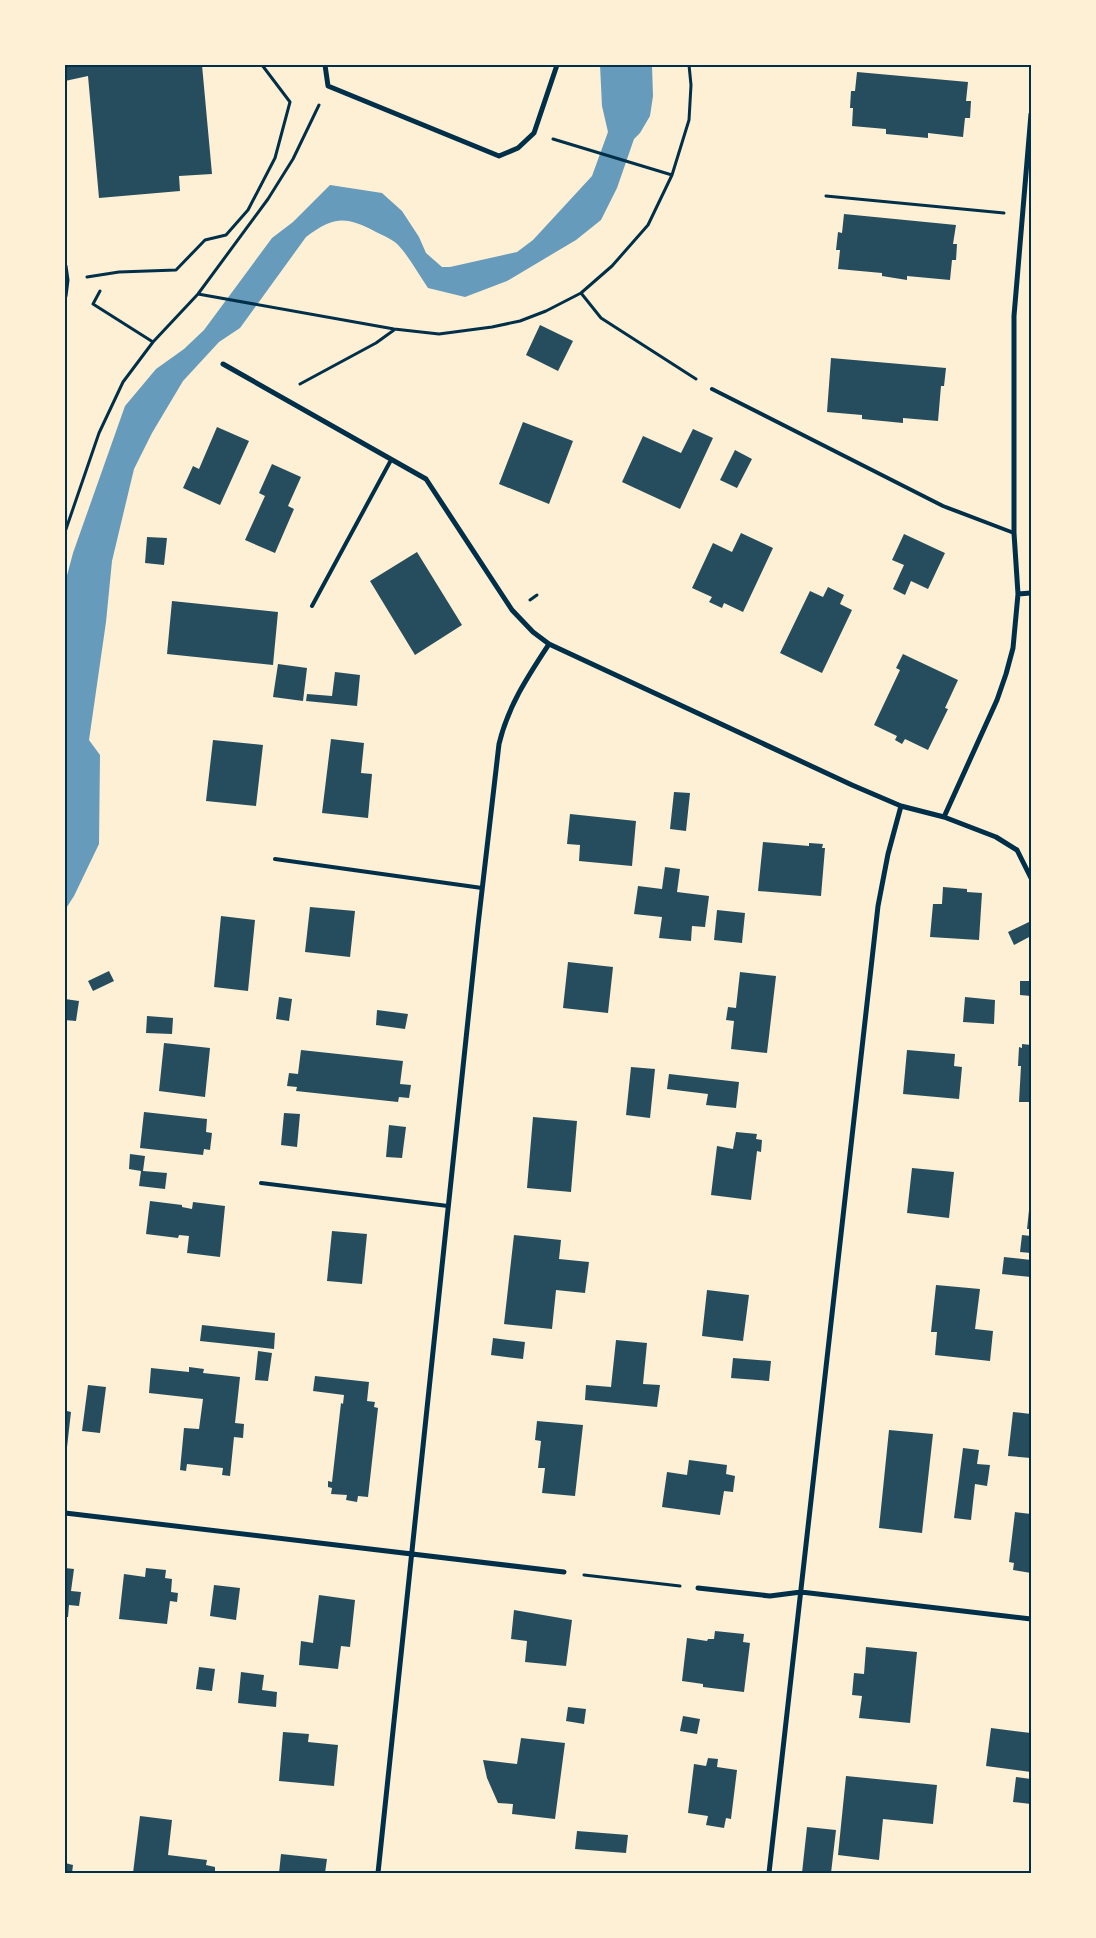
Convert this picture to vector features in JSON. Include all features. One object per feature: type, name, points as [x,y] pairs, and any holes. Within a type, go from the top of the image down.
[{"type":"street","points":[[325,65],[328,86],[499,156],[518,148],[534,133],[557,65]]},
{"type":"street","points":[[944,817],[997,700],[1013,648],[1018,594],[1014,533],[1014,316],[1031,114]]},
{"type":"street","points":[[65,266],[67,280],[65,296]]},
{"type":"street","points":[[223,364],[426,479],[512,610],[532,632],[549,644],[852,785],[901,806],[944,817],[1006,842],[1016,850],[1031,878]]},
{"type":"street","points":[[1018,594],[1031,593]]},
{"type":"street","points":[[378,1873],[482,888],[499,744],[504,722],[518,692],[549,644]]},
{"type":"street","points":[[770,1873],[878,906],[888,854],[901,806]]},
{"type":"street","points":[[65,1513],[564,1572]]},
{"type":"street","points":[[698,1588],[770,1596],[801,1592],[1031,1619]]},
{"type":"lane","points":[[712,389],[943,506],[1014,533]]},
{"type":"lane","points":[[312,606],[391,460]]},
{"type":"lane","points":[[275,858],[482,888]]},
{"type":"lane","points":[[261,1183],[448,1206]]},
{"type":"path","points":[[67,280],[119,272],[176,270],[205,240],[226,235],[248,210],[275,158],[290,102],[262,65]]},
{"type":"path","points":[[198,294],[394,329],[439,334],[484,329],[520,321],[546,311],[581,293],[612,266],[648,225],[672,175],[689,120],[691,85],[689,65]]},
{"type":"path","points":[[65,532],[98,433],[123,382],[153,342],[198,294],[273,191],[293,159],[328,86]]},
{"type":"path","points":[[577,147],[672,175]]},
{"type":"path","points":[[826,196],[1022,215]]},
{"type":"path","points":[[100,291],[93,304],[153,342]]},
{"type":"path","points":[[581,293],[601,318],[712,389]]},
{"type":"path","points":[[284,400],[300,384],[376,343],[394,329]]},
{"type":"path","points":[[564,1572],[698,1588]]},
{"type":"water","points":[[600,65],[652,65],[653,96],[650,116],[634,139],[617,188],[601,220],[576,240],[507,281],[465,297],[428,288],[411,261],[397,244],[389,238],[356,223],[348,221],[333,222],[306,237],[240,328],[219,342],[183,381],[152,433],[134,469],[112,561],[106,622],[89,740],[100,755],[99,844],[74,896],[65,910],[65,583],[73,553],[125,406],[156,369],[184,349],[204,330],[272,238],[293,222],[330,185],[382,193],[402,211],[419,237],[426,253],[442,267],[450,267],[517,252],[533,240],[592,176],[608,132],[602,106]]},
{"type":"building","points":[[65,65],[202,65],[212,174],[179,176],[180,191],[99,198],[88,76],[65,81]]},
{"type":"building","points":[[857,72],[968,82],[966,101],[971,101],[970,118],[965,118],[963,137],[928,133],[928,138],[886,134],[886,129],[852,126],[853,108],[850,108],[851,91],[855,91]]},
{"type":"building","points":[[844,214],[956,225],[953,244],[957,244],[956,260],[952,260],[950,280],[907,276],[907,280],[882,276],[882,273],[838,269],[840,250],[836,250],[838,232],[842,233]]},
{"type":"building","points":[[540,325],[573,341],[558,371],[526,355]]},
{"type":"building","points":[[831,358],[946,368],[944,386],[941,386],[938,421],[903,418],[903,423],[862,419],[862,415],[827,412]]},
{"type":"building","points":[[523,422],[573,441],[549,504],[499,484]]},
{"type":"building","points":[[217,427],[249,441],[220,505],[183,488],[193,466],[199,469]]},
{"type":"building","points":[[693,429],[713,438],[680,509],[622,482],[643,436],[681,453]]},
{"type":"building","points":[[735,450],[752,459],[737,488],[720,480]]},
{"type":"building","points":[[272,464],[301,477],[288,506],[294,509],[275,553],[245,540],[265,496],[259,493]]},
{"type":"building","points":[[741,533],[773,548],[743,612],[724,603],[722,608],[709,602],[712,597],[692,588],[713,543],[732,552]]},
{"type":"building","points":[[904,534],[945,553],[928,589],[911,581],[905,595],[893,589],[904,565],[892,560]]},
{"type":"building","points":[[147,537],[167,538],[164,565],[145,563]]},
{"type":"building","points":[[417,552],[462,625],[415,655],[370,581]]},
{"type":"building","points":[[828,587],[844,595],[840,604],[852,610],[822,673],[780,653],[810,591],[823,597]]},
{"type":"building","points":[[172,601],[278,612],[273,665],[167,654]]},
{"type":"building","points":[[903,654],[958,680],[945,708],[948,709],[928,750],[905,739],[902,744],[895,740],[897,736],[874,725],[900,670],[896,668]]},
{"type":"building","points":[[278,664],[307,668],[303,701],[273,697]]},
{"type":"building","points":[[335,672],[360,675],[357,706],[306,701],[307,694],[332,696]]},
{"type":"building","points":[[331,739],[364,743],[361,773],[372,774],[368,818],[322,813]]},
{"type":"building","points":[[213,740],[263,745],[256,806],[206,801]]},
{"type":"building","points":[[674,792],[690,793],[686,831],[670,829]]},
{"type":"building","points":[[570,814],[636,821],[632,866],[579,861],[580,845],[567,844]]},
{"type":"building","points":[[763,842],[809,846],[809,843],[823,844],[822,848],[825,848],[821,896],[758,891]]},
{"type":"building","points":[[665,867],[680,869],[677,892],[709,896],[705,927],[692,926],[691,941],[659,938],[662,917],[634,914],[638,886],[662,889]]},
{"type":"building","points":[[943,887],[967,889],[967,892],[982,893],[979,940],[930,937],[933,904],[942,904]]},
{"type":"building","points":[[310,907],[355,911],[350,957],[305,952]]},
{"type":"building","points":[[717,910],[745,913],[742,943],[714,940]]},
{"type":"building","points":[[221,916],[255,920],[248,991],[214,987]]},
{"type":"building","points":[[1031,921],[1031,936],[1014,945],[1008,932]]},
{"type":"building","points":[[568,962],[613,967],[608,1013],[563,1008]]},
{"type":"building","points":[[109,971],[114,981],[93,991],[88,981]]},
{"type":"building","points":[[740,972],[776,976],[767,1053],[731,1049],[734,1021],[726,1020],[728,1007],[736,1008]]},
{"type":"building","points":[[1020,981],[1031,981],[1031,996],[1020,995]]},
{"type":"building","points":[[279,997],[292,999],[289,1021],[276,1019]]},
{"type":"building","points":[[965,997],[995,1000],[994,1024],[963,1022]]},
{"type":"building","points":[[65,999],[79,1001],[76,1021],[65,1020]]},
{"type":"building","points":[[377,1010],[408,1014],[405,1029],[376,1025]]},
{"type":"building","points":[[147,1016],[173,1018],[172,1034],[146,1033]]},
{"type":"building","points":[[164,1043],[210,1048],[205,1097],[159,1091]]},
{"type":"building","points":[[1022,1044],[1031,1045],[1031,1102],[1019,1102],[1021,1066],[1018,1066],[1019,1047],[1022,1048]]},
{"type":"building","points":[[301,1050],[403,1061],[400,1084],[411,1085],[409,1098],[399,1097],[398,1102],[296,1091],[297,1087],[287,1086],[289,1073],[298,1074]]},
{"type":"building","points":[[907,1050],[955,1054],[954,1066],[962,1067],[959,1099],[903,1094]]},
{"type":"building","points":[[631,1067],[655,1069],[650,1118],[626,1115]]},
{"type":"building","points":[[669,1074],[739,1082],[736,1108],[706,1105],[708,1094],[667,1089]]},
{"type":"building","points":[[144,1112],[207,1119],[206,1132],[212,1133],[210,1150],[204,1149],[203,1155],[140,1148]]},
{"type":"building","points":[[284,1113],[300,1114],[297,1147],[281,1145]]},
{"type":"building","points":[[533,1117],[577,1121],[571,1192],[527,1188]]},
{"type":"building","points":[[389,1125],[406,1127],[402,1158],[386,1157]]},
{"type":"building","points":[[736,1132],[757,1134],[756,1139],[762,1140],[761,1152],[757,1151],[751,1200],[711,1195],[717,1146],[733,1149]]},
{"type":"building","points":[[130,1154],[145,1156],[143,1171],[167,1173],[165,1189],[139,1186],[141,1171],[129,1169]]},
{"type":"building","points":[[912,1168],[954,1172],[949,1218],[907,1213]]},
{"type":"building","points":[[150,1201],[182,1205],[182,1207],[192,1209],[193,1202],[225,1206],[220,1257],[187,1253],[189,1236],[179,1235],[178,1238],[146,1234]]},
{"type":"building","points":[[1030,1201],[1031,1229],[1027,1229]]},
{"type":"building","points":[[332,1231],[367,1234],[362,1284],[327,1281]]},
{"type":"building","points":[[514,1235],[561,1240],[559,1259],[589,1262],[585,1293],[556,1290],[552,1329],[504,1324]]},
{"type":"building","points":[[1022,1235],[1031,1236],[1031,1253],[1020,1252]]},
{"type":"building","points":[[1004,1257],[1031,1260],[1031,1277],[1002,1274]]},
{"type":"building","points":[[936,1285],[980,1289],[975,1329],[993,1331],[990,1361],[935,1355],[937,1332],[931,1332]]},
{"type":"building","points":[[707,1290],[749,1295],[743,1341],[702,1336]]},
{"type":"building","points":[[202,1325],[275,1333],[274,1349],[200,1341]]},
{"type":"building","points":[[493,1338],[525,1342],[523,1359],[491,1355]]},
{"type":"building","points":[[616,1340],[647,1343],[643,1384],[660,1385],[657,1407],[585,1400],[586,1385],[611,1387]]},
{"type":"building","points":[[258,1351],[272,1353],[268,1381],[255,1380]]},
{"type":"building","points":[[733,1358],[771,1361],[769,1381],[731,1378]]},
{"type":"building","points":[[189,1367],[204,1369],[203,1373],[240,1377],[235,1423],[244,1424],[243,1438],[234,1437],[230,1476],[222,1475],[223,1468],[187,1464],[186,1471],[180,1470],[184,1428],[199,1429],[203,1399],[149,1393],[151,1368],[189,1372]]},
{"type":"building","points":[[315,1376],[369,1382],[367,1401],[375,1402],[374,1407],[378,1408],[368,1497],[358,1496],[357,1502],[346,1500],[347,1495],[331,1494],[332,1488],[328,1487],[328,1481],[332,1482],[341,1403],[343,1404],[344,1395],[313,1391]]},
{"type":"building","points":[[88,1385],[106,1387],[100,1433],[82,1431]]},
{"type":"building","points":[[65,1406],[67,1406],[67,1411],[71,1412],[66,1456]]},
{"type":"building","points":[[1013,1412],[1031,1414],[1031,1458],[1008,1456]]},
{"type":"building","points":[[537,1421],[583,1425],[575,1496],[542,1493],[545,1468],[538,1468],[541,1441],[535,1440]]},
{"type":"building","points":[[889,1430],[933,1434],[922,1533],[879,1528]]},
{"type":"building","points":[[963,1448],[979,1450],[977,1464],[990,1465],[987,1486],[975,1484],[971,1520],[954,1518]]},
{"type":"building","points":[[689,1460],[727,1465],[726,1474],[735,1476],[733,1492],[724,1491],[720,1515],[662,1507],[667,1472],[687,1475]]},
{"type":"building","points":[[1015,1512],[1031,1514],[1031,1573],[1013,1570],[1014,1563],[1009,1562]]},
{"type":"building","points":[[65,1568],[74,1569],[71,1591],[81,1592],[79,1606],[69,1605],[68,1617],[65,1617]]},
{"type":"building","points":[[146,1568],[166,1570],[165,1578],[172,1579],[171,1592],[178,1593],[177,1602],[170,1601],[167,1624],[119,1619],[124,1574],[145,1577]]},
{"type":"building","points":[[214,1585],[240,1588],[236,1620],[210,1616]]},
{"type":"building","points":[[319,1595],[355,1600],[350,1647],[341,1646],[338,1669],[299,1665],[301,1641],[313,1643]]},
{"type":"building","points":[[514,1610],[572,1620],[566,1666],[525,1662],[527,1641],[511,1639]]},
{"type":"building","points":[[715,1631],[744,1634],[743,1642],[750,1643],[744,1692],[703,1687],[703,1684],[682,1681],[687,1638],[707,1641],[708,1639],[714,1639]]},
{"type":"building","points":[[866,1647],[917,1652],[910,1723],[859,1718],[862,1696],[852,1695],[854,1673],[864,1674]]},
{"type":"building","points":[[199,1667],[215,1669],[212,1691],[196,1689]]},
{"type":"building","points":[[241,1672],[264,1675],[262,1690],[277,1692],[276,1707],[238,1703]]},
{"type":"building","points":[[568,1707],[586,1709],[584,1724],[566,1721]]},
{"type":"building","points":[[683,1716],[700,1719],[697,1734],[680,1731]]},
{"type":"building","points":[[991,1728],[1031,1733],[1031,1772],[986,1766]]},
{"type":"building","points":[[283,1732],[309,1734],[308,1742],[338,1745],[334,1786],[279,1781]]},
{"type":"building","points":[[521,1738],[565,1743],[555,1819],[512,1814],[513,1804],[498,1803],[487,1778],[483,1760],[517,1764]]},
{"type":"building","points":[[708,1758],[718,1759],[717,1767],[737,1770],[731,1819],[726,1818],[724,1828],[706,1825],[708,1816],[688,1813],[694,1764],[706,1766]]},
{"type":"building","points":[[846,1776],[937,1785],[933,1824],[883,1819],[879,1860],[838,1855]]},
{"type":"building","points":[[1016,1777],[1031,1779],[1031,1804],[1013,1802]]},
{"type":"building","points":[[140,1816],[172,1820],[168,1855],[207,1860],[206,1865],[215,1867],[215,1873],[133,1873]]},
{"type":"building","points":[[807,1827],[836,1830],[831,1873],[802,1873]]},
{"type":"building","points":[[577,1831],[628,1835],[626,1853],[575,1849]]},
{"type":"building","points":[[281,1854],[327,1859],[325,1873],[279,1873]]},
{"type":"building","points":[[65,1863],[73,1865],[72,1873],[65,1873]]}]
